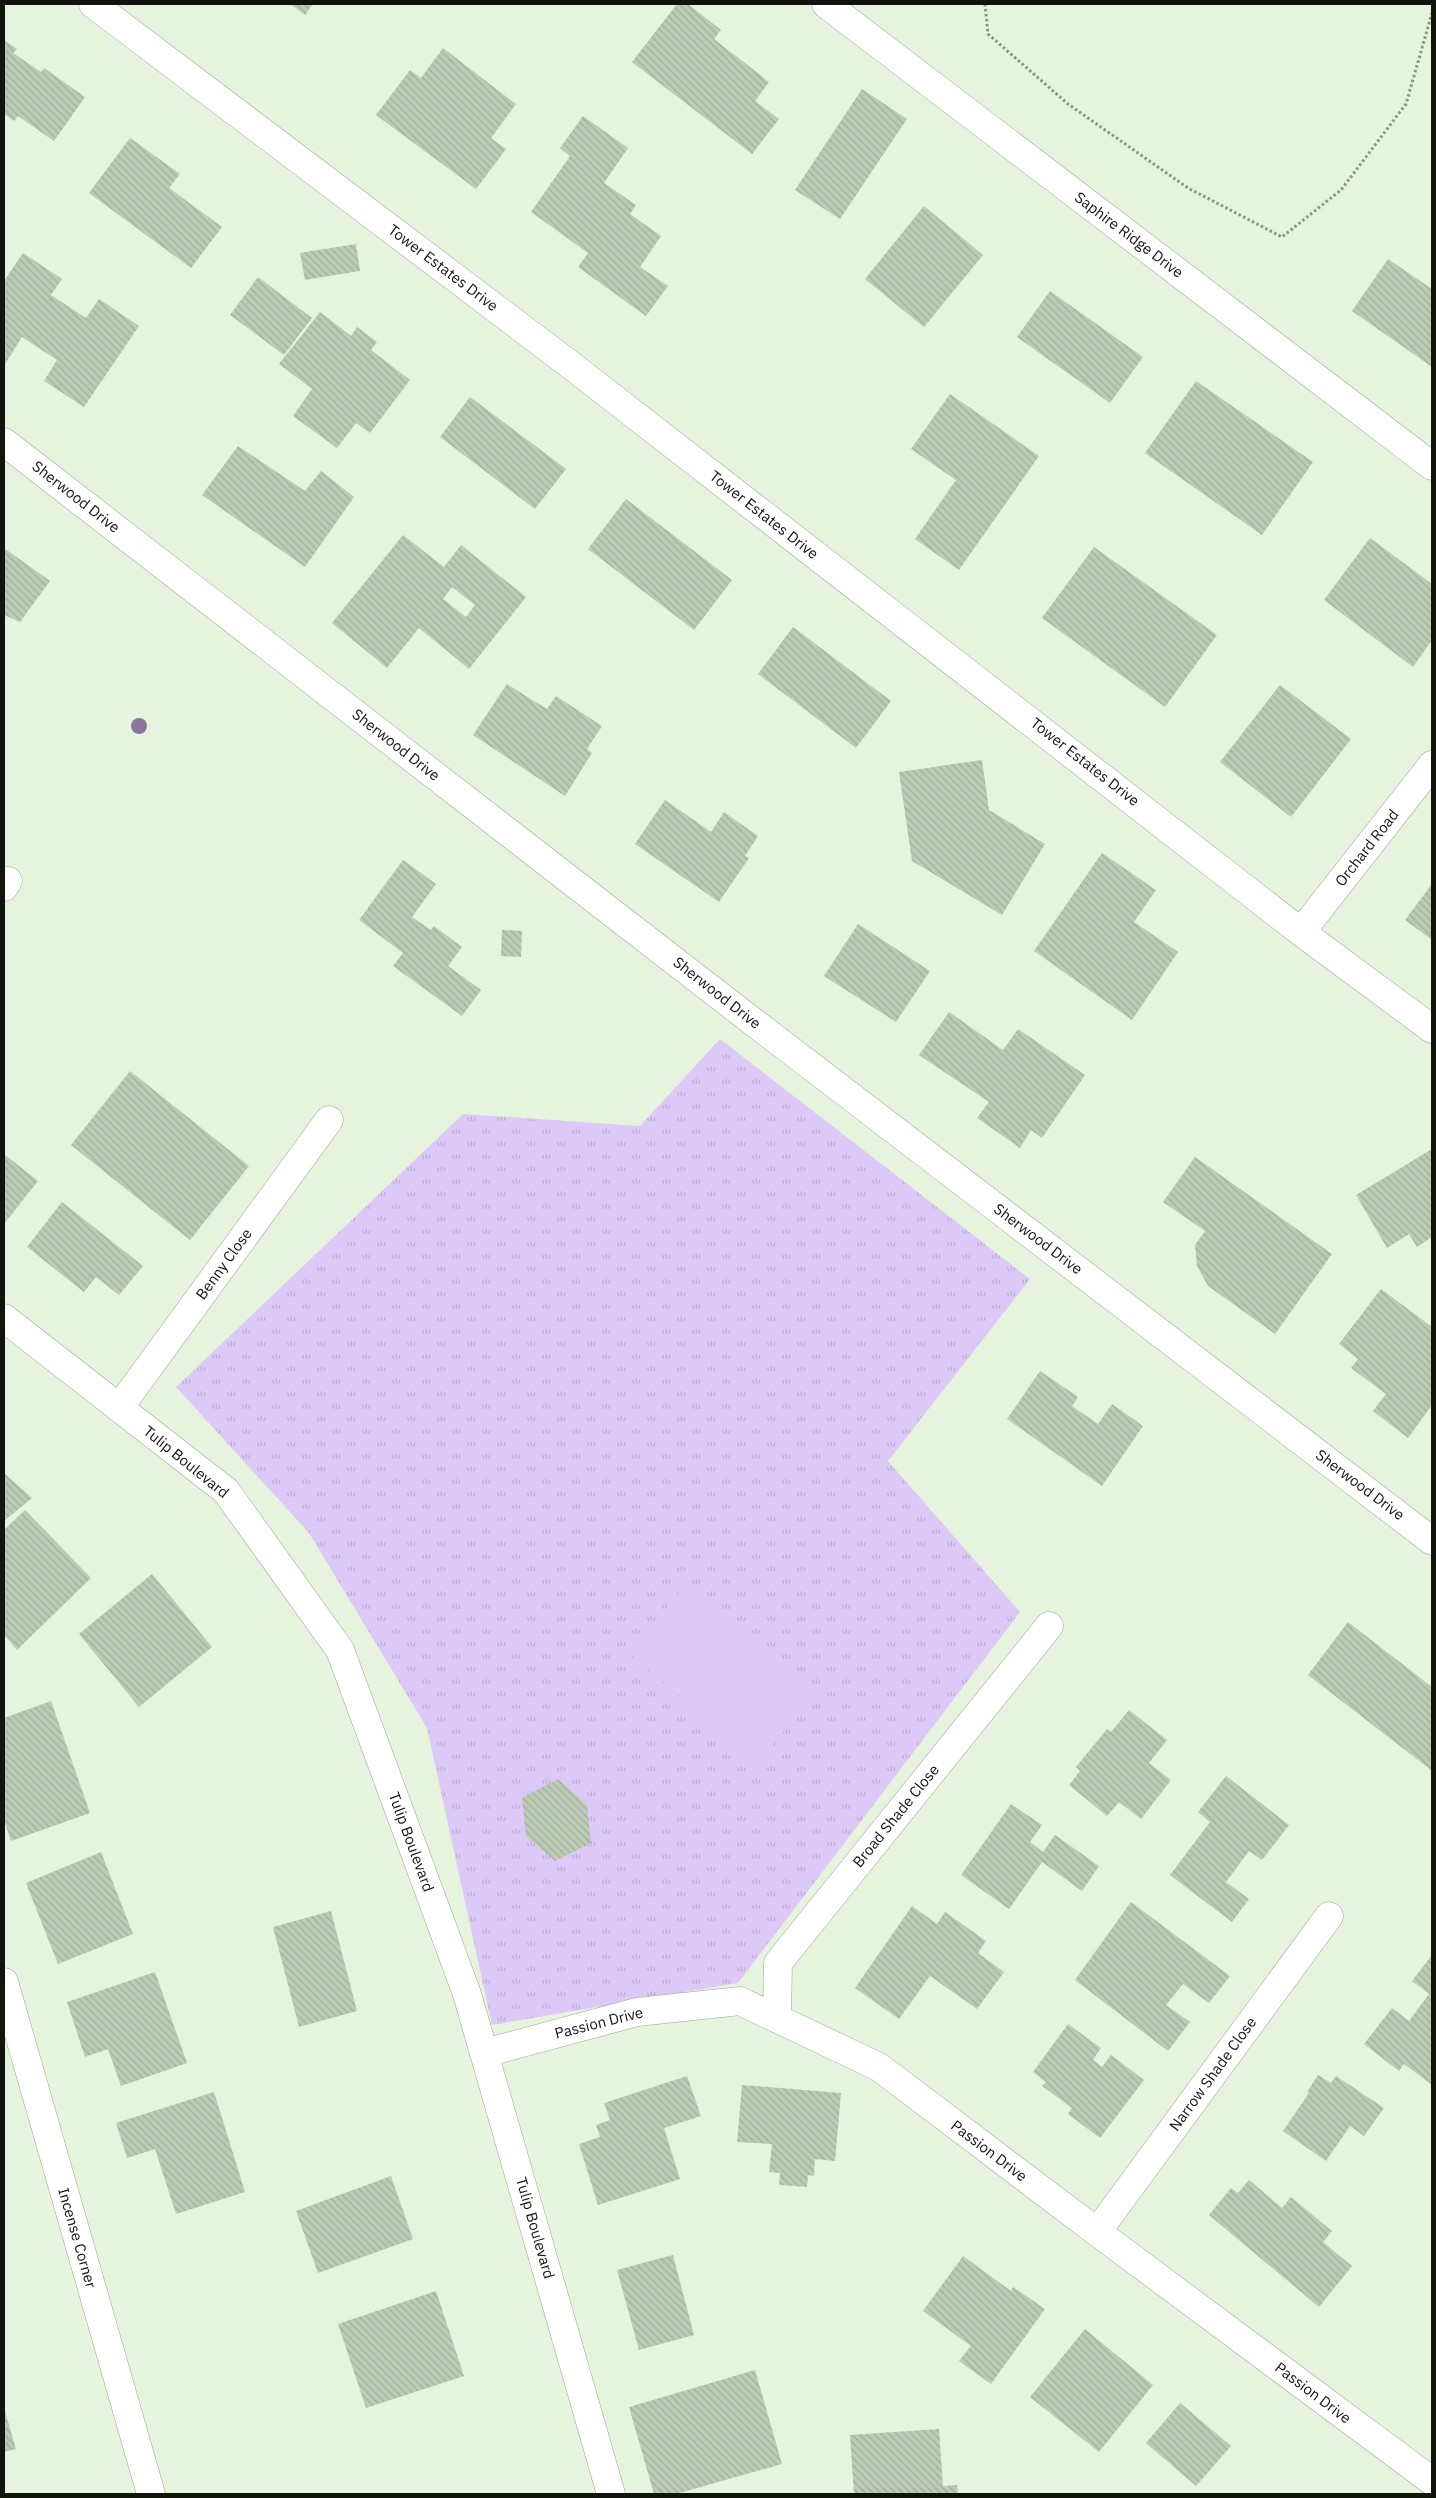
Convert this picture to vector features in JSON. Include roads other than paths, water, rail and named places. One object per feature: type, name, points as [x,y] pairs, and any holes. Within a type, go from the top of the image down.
[{"type":"street","name":"Tower Estates Drive","points":[[93,4],[599,387],[1301,932],[1432,1028]]},
{"type":"street","name":"Saphire Ridge Drive","points":[[826,4],[1432,466]]},
{"type":"street","name":"Sherwood Drive","points":[[4,442],[751,1020],[1432,1541]]},
{"type":"street","name":"Orchard Road","points":[[1301,932],[1432,765]]},
{"type":"street","name":"Benny Close","points":[[119,1408],[329,1120]]},
{"type":"street","name":"Tulip Boulevard","points":[[4,1318],[226,1491],[340,1650],[467,1994],[611,2494]]},
{"type":"street","name":"Broad Shade Close","points":[[777,2018],[778,1963],[1048,1626]]},
{"type":"street","name":"Narrow Shade Close","points":[[1097,2232],[1329,1916]]},
{"type":"street","name":"Incense Corner","points":[[4,1982],[151,2494]]},
{"type":"street","name":"Passion Drive","points":[[485,2053],[637,2012],[740,2001],[879,2067],[1432,2481]]}]
